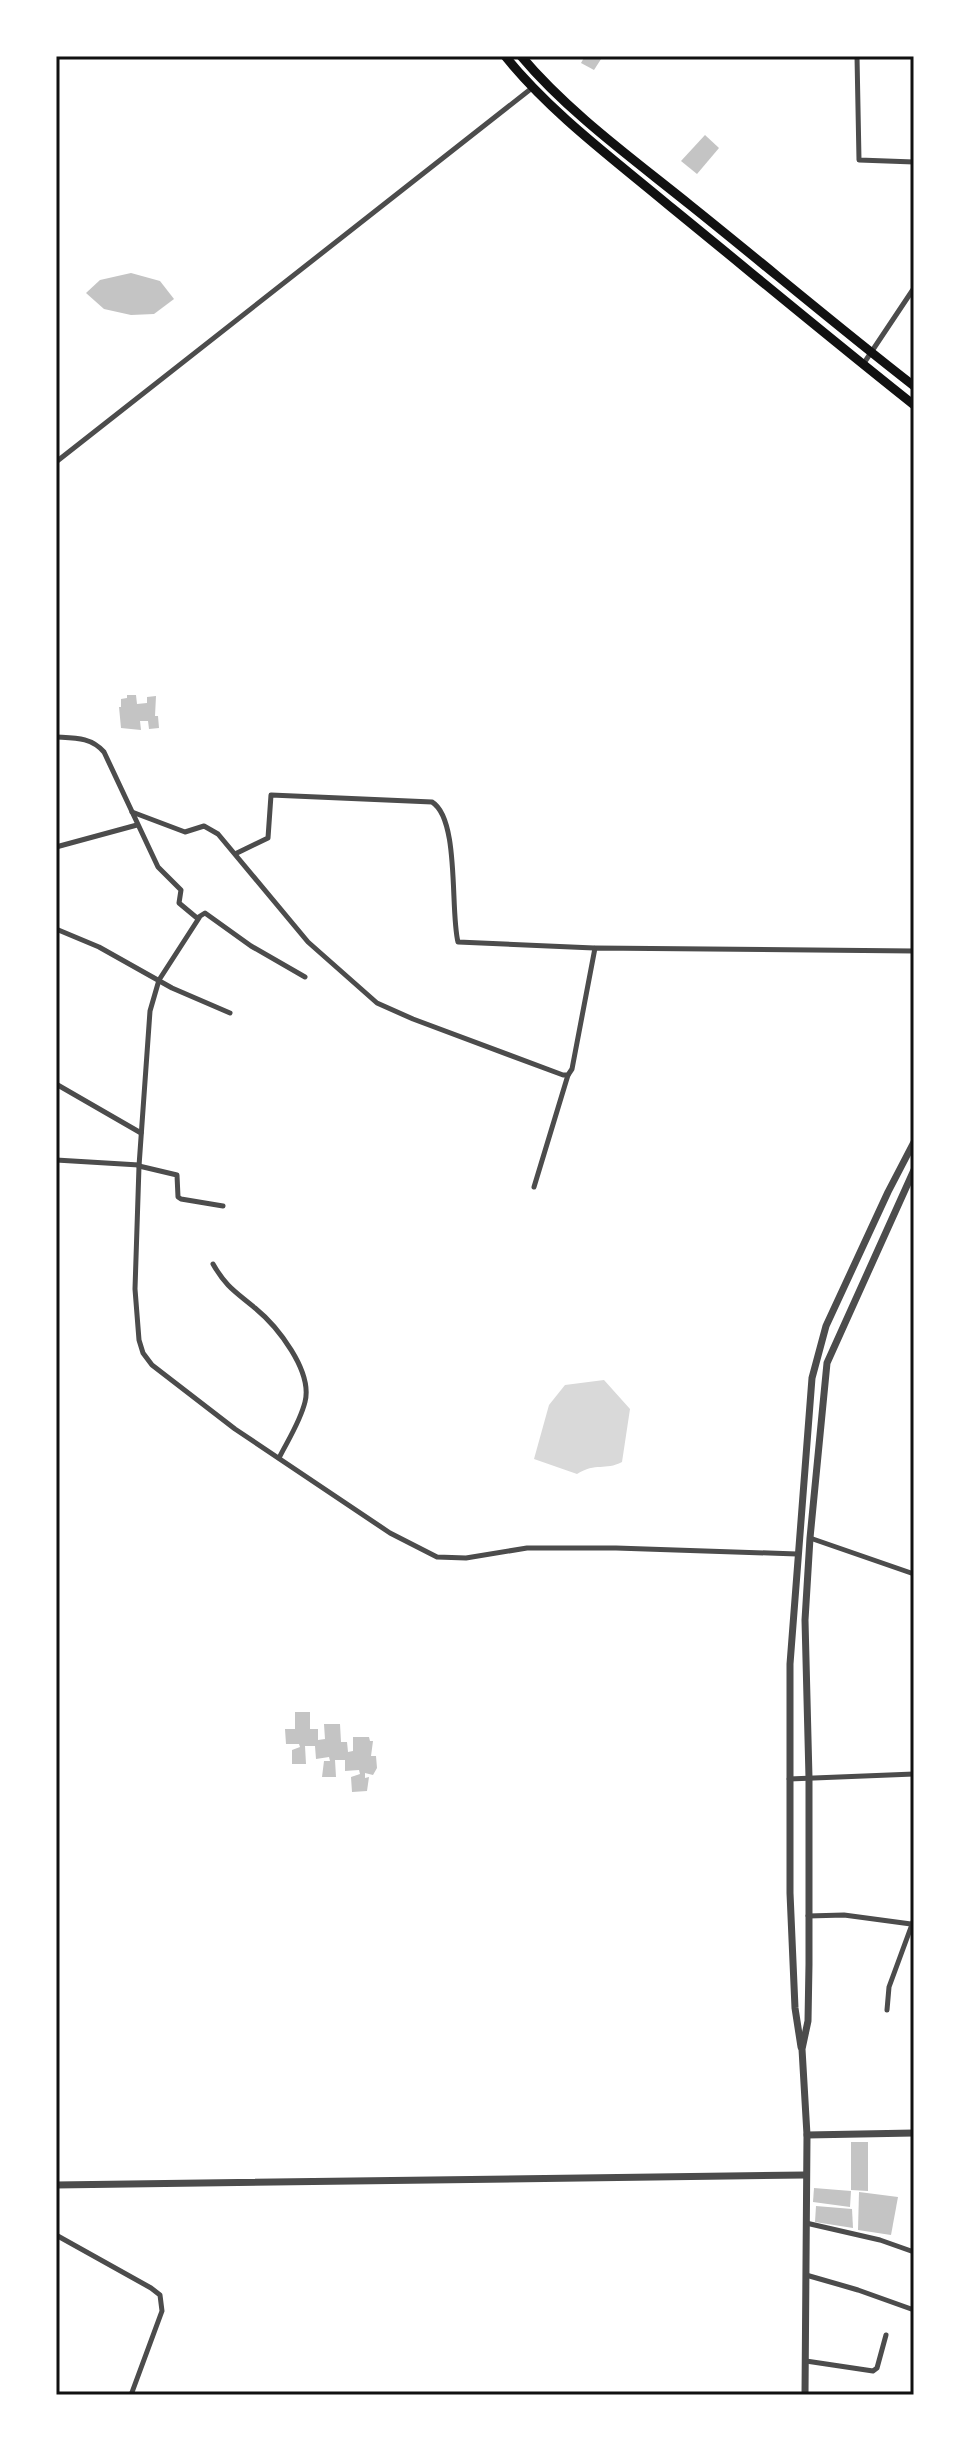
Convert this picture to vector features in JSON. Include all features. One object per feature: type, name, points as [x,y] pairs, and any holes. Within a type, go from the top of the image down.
[{"type":"main road","points":[[505,56],[584,134],[914,405]]},
{"type":"main road","points":[[521,56],[561,98],[626,153],[914,386]]},
{"type":"street","points":[[857,56],[859,160],[914,162]]},
{"type":"street","points":[[56,462],[533,87]]},
{"type":"street","points":[[863,364],[914,288]]},
{"type":"street","points":[[56,737],[84,738],[96,743],[104,752],[161,872],[181,890],[179,903],[199,918]]},
{"type":"street","points":[[237,853],[268,838],[271,795],[432,802],[438,806],[452,854],[458,942],[595,948],[914,951]]},
{"type":"street","points":[[132,812],[185,832],[208,827],[237,853],[308,942],[377,1003],[568,1075]]},
{"type":"street","points":[[56,847],[137,825]]},
{"type":"street","points":[[305,977],[251,946],[205,913],[159,980],[150,1011],[139,1165],[135,1289],[137,1326],[143,1353],[164,1376],[279,1458],[390,1533],[437,1557],[466,1558],[527,1548],[797,1554]]},
{"type":"street","points":[[56,929],[99,947],[159,980],[230,1013]]},
{"type":"street","points":[[534,1187],[572,1069],[595,948]]},
{"type":"street","points":[[56,1084],[141,1133]]},
{"type":"street","points":[[805,2395],[807,2135],[802,2049],[795,2008],[789,1779],[791,1625],[800,1511],[817,1354],[840,1295],[914,1142]]},
{"type":"street","points":[[56,1160],[139,1165],[177,1175],[178,1197],[223,1206]]},
{"type":"street","points":[[802,2049],[808,2021],[809,1778],[805,1620],[827,1363],[914,1170]]},
{"type":"street","points":[[213,1264],[229,1289],[253,1306],[275,1328],[303,1377],[305,1403],[279,1458]]},
{"type":"street","points":[[800,1511],[813,1511]]},
{"type":"street","points":[[810,1538],[914,1574]]},
{"type":"street","points":[[789,1779],[914,1774]]},
{"type":"street","points":[[807,1916],[913,1921],[889,1987],[887,2010]]},
{"type":"street","points":[[807,2135],[914,2133]]},
{"type":"street","points":[[56,2185],[805,2175]]},
{"type":"street","points":[[806,2223],[880,2240],[914,2252]]},
{"type":"street","points":[[56,2235],[160,2295],[162,2311],[131,2395]]},
{"type":"street","points":[[805,2275],[914,2310]]},
{"type":"street","points":[[805,2361],[873,2371],[877,2368],[886,2335]]},
{"type":"shaded area","points":[[604,1380],[630,1409],[622,1462],[590,1468],[577,1474],[534,1459],[549,1405],[565,1385]]},
{"type":"building","points":[[585,56],[603,56],[594,70],[581,63]]},
{"type":"building","points":[[705,135],[719,148],[697,174],[681,161]]},
{"type":"building","points":[[131,273],[160,281],[174,299],[154,314],[131,315],[104,309],[86,293],[100,280]]},
{"type":"building","points":[[127,695],[136,695],[137,704],[147,703],[147,697],[156,696],[155,716],[158,716],[159,728],[149,729],[148,721],[140,721],[141,730],[121,728],[119,707],[121,699],[127,698]]},
{"type":"building","points":[[295,1712],[310,1712],[310,1729],[318,1729],[318,1740],[325,1739],[324,1724],[340,1724],[341,1742],[347,1742],[348,1752],[353,1751],[353,1737],[369,1737],[373,1741],[371,1756],[376,1756],[377,1768],[373,1775],[365,1773],[365,1778],[369,1777],[367,1791],[352,1792],[351,1777],[360,1774],[359,1770],[345,1771],[345,1760],[335,1760],[336,1777],[322,1777],[324,1761],[330,1761],[329,1757],[316,1759],[315,1746],[305,1746],[306,1764],[292,1764],[292,1750],[300,1747],[299,1744],[286,1744],[285,1729],[295,1729]]},
{"type":"building","points":[[851,2142],[868,2142],[868,2191],[851,2190]]},
{"type":"building","points":[[814,2188],[851,2191],[850,2207],[813,2202]]},
{"type":"building","points":[[859,2192],[898,2197],[891,2235],[858,2230]]},
{"type":"building","points":[[816,2206],[852,2209],[853,2228],[815,2222]]}]
